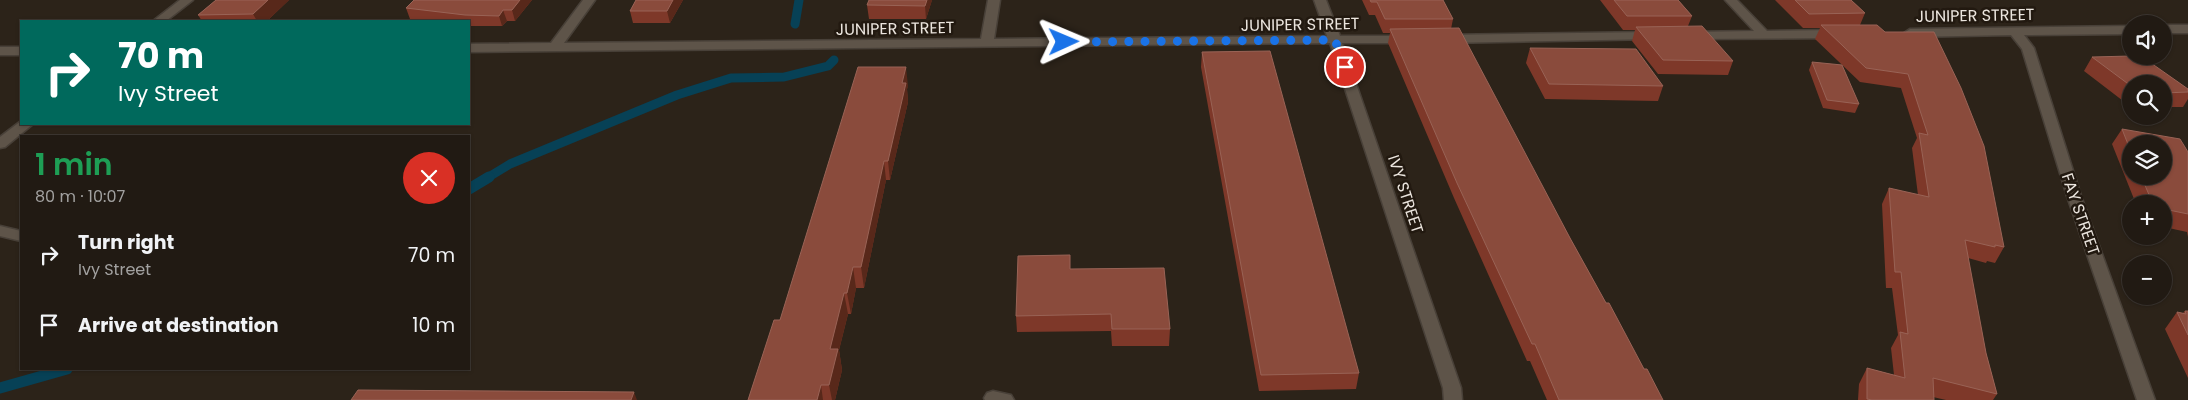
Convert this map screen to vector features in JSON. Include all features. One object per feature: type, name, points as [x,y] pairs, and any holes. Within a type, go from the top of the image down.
[{"type":"street","points":[[160,20],[187,0]]},
{"type":"street","points":[[555,48],[589,0]]},
{"type":"street","points":[[987,43],[994,0]]},
{"type":"street","name":"IVY STREET","points":[[1320,0],[1452,388],[1453,400]]},
{"type":"street","points":[[1731,0],[1764,35]]},
{"type":"street","points":[[2172,29],[2188,29]]},
{"type":"street","name":"JUNIPER STREET","points":[[1894,33],[2122,30]]},
{"type":"street","name":"FAY STREET","points":[[2014,31],[2028,48],[2074,196],[2146,400]]},
{"type":"street","name":"JUNIPER STREET","points":[[470,48],[1854,34]]},
{"type":"street","points":[[0,51],[20,51]]},
{"type":"street","points":[[0,144],[25,125]]},
{"type":"street","points":[[0,231],[20,236]]},
{"type":"building","points":[[216,0],[268,0],[253,14],[198,15]]},
{"type":"building","points":[[414,0],[520,0],[512,10],[503,10],[499,16],[465,15],[406,8]]},
{"type":"building","points":[[636,0],[673,0],[667,11],[630,11]]},
{"type":"building","points":[[869,0],[927,0],[925,6],[867,5]]},
{"type":"building","points":[[1370,0],[1443,0],[1453,19],[1385,19],[1377,2],[1371,2]]},
{"type":"building","points":[[1614,0],[1678,0],[1692,16],[1627,16]]},
{"type":"building","points":[[1795,0],[1851,0],[1865,13],[1809,14]]},
{"type":"building","points":[[1821,25],[1877,25],[1885,32],[1934,32],[1961,88],[1984,146],[2004,247],[1995,245],[1995,247],[1965,240],[1986,353],[1997,394],[1933,378],[1934,400],[1867,399],[1867,368],[1905,378],[1900,332],[1908,334],[1901,272],[1895,272],[1889,188],[1929,197],[1919,133],[1928,135],[1908,74],[1866,68]]},
{"type":"building","points":[[1702,26],[1733,61],[1663,60],[1636,27]]},
{"type":"building","points":[[1459,28],[1570,238],[1606,303],[1609,303],[1644,369],[1647,369],[1663,400],[1559,400],[1535,344],[1532,344],[1457,183],[1390,29]]},
{"type":"building","points":[[1530,48],[1636,49],[1663,86],[1549,84]]},
{"type":"building","points":[[1270,51],[1359,373],[1261,375],[1202,52]]},
{"type":"building","points":[[2122,56],[2122,65],[2154,65],[2168,75],[2122,75],[2122,79],[2092,57]]},
{"type":"building","points":[[1812,62],[1842,65],[1859,104],[1827,100]]},
{"type":"building","points":[[858,67],[906,67],[902,83],[906,83],[888,161],[884,161],[861,267],[853,267],[847,293],[844,293],[830,349],[838,349],[829,385],[821,385],[817,400],[748,400],[774,320],[780,320]]},
{"type":"building","points":[[2172,78],[2188,89],[2188,92],[2172,93]]},
{"type":"building","points":[[2122,129],[2157,135],[2124,135]]},
{"type":"building","points":[[2172,138],[2180,139],[2188,152],[2188,214],[2172,211],[2172,195],[2149,195],[2145,185],[2172,185]]},
{"type":"building","points":[[1070,255],[1070,269],[1164,268],[1170,329],[1112,329],[1111,314],[1016,316],[1018,256]]},
{"type":"building","points":[[2185,311],[2188,311],[2188,335],[2177,312],[2186,314]]},
{"type":"building","points":[[358,390],[634,392],[631,400],[351,400]]},
{"type":"waterway","points":[[795,24],[799,0]]},
{"type":"waterway","points":[[487,178],[510,164],[677,95],[731,78],[784,77],[828,66],[834,60]]},
{"type":"waterway","points":[[470,188],[489,177]]},
{"type":"waterway","points":[[0,388],[63,370]]},
{"type":"route","points":[[1064,42],[1335,40],[1345,67]]}]
